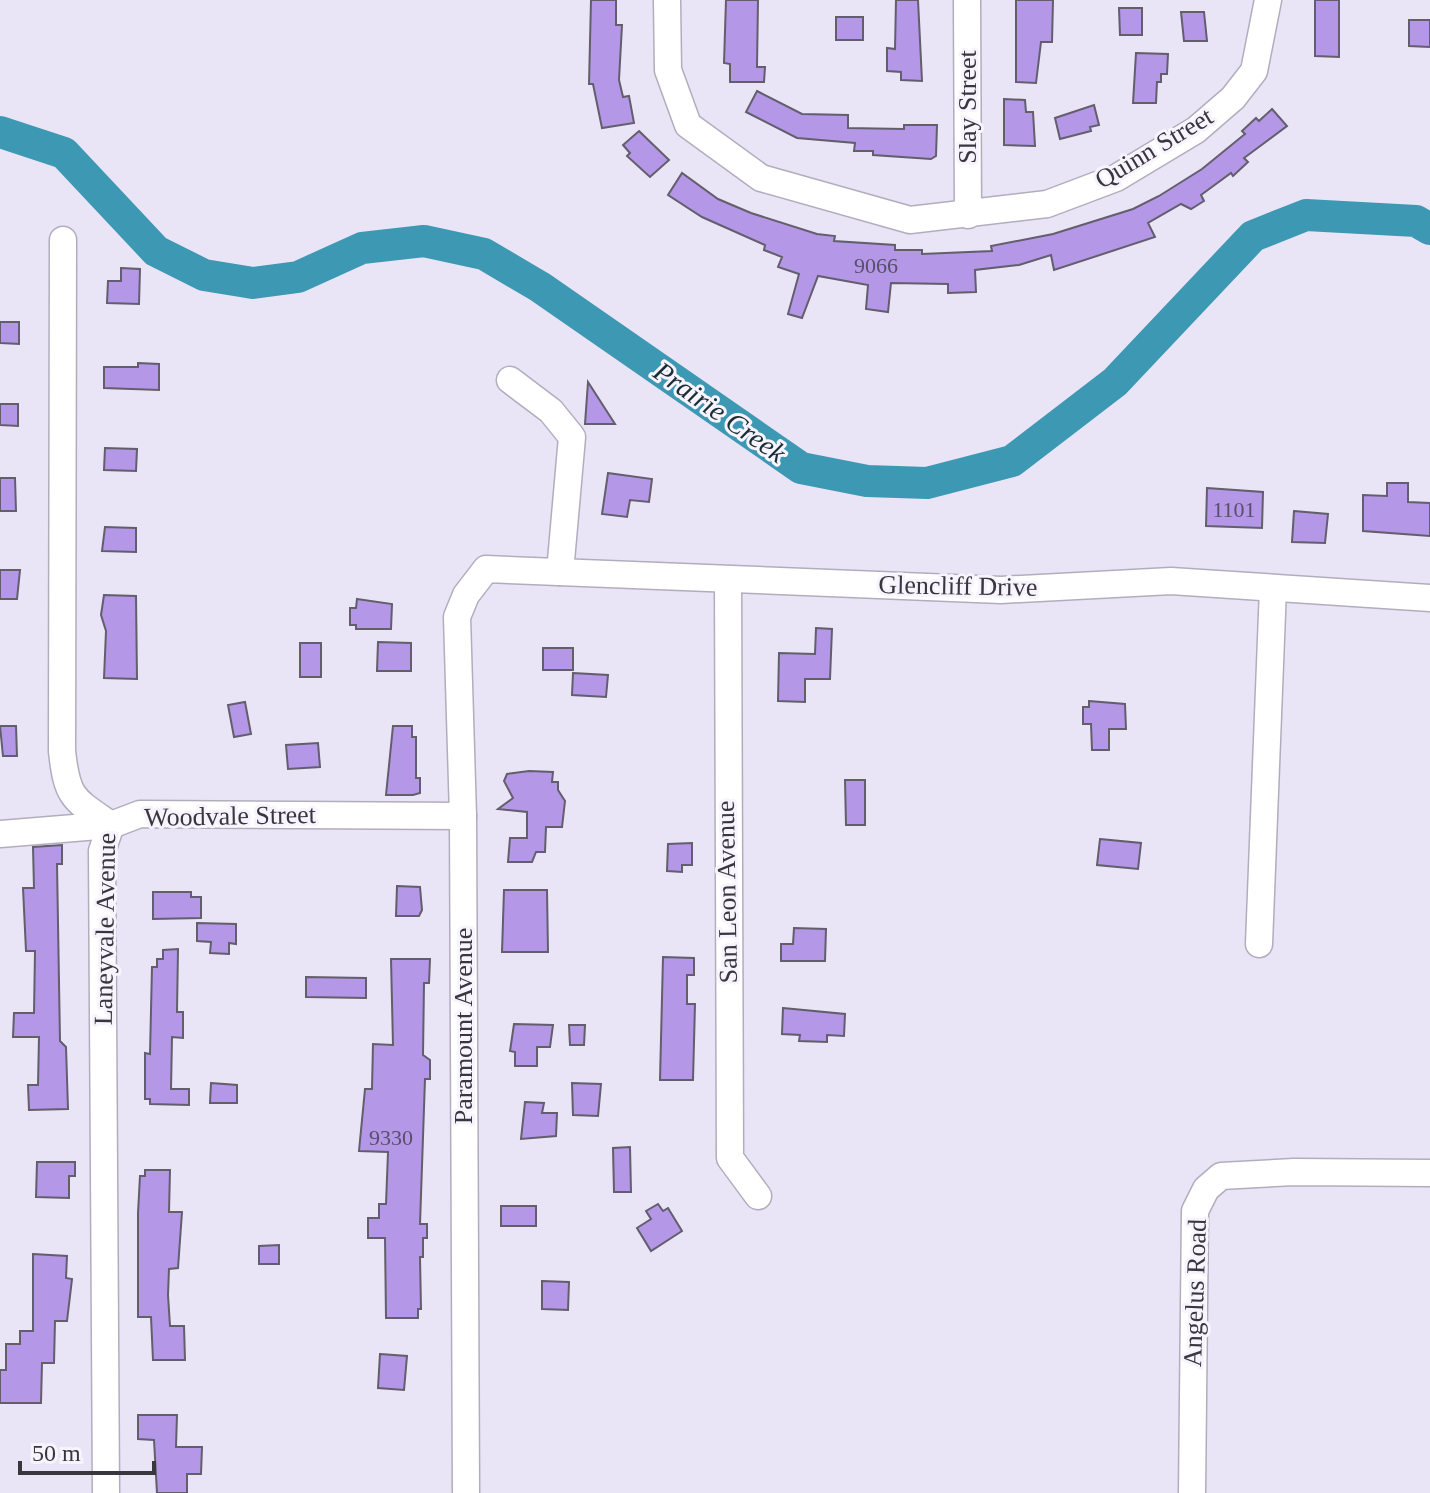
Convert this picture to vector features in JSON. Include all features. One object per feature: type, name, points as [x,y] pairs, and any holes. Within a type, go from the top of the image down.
[{"type":"street","name":"Quinn Street","points":[[667,0],[668,70],[688,125],[761,178],[910,220],[1047,204],[1116,178],[1196,130],[1233,98],[1254,71],[1268,0]]},
{"type":"street","name":"Slay Street","points":[[967,0],[968,215]]},
{"type":"street","name":"Laneyvale Avenue","points":[[63,240],[63,764],[66,788],[84,807],[111,825],[102,851],[106,1493]]},
{"type":"street","points":[[510,380],[551,411],[572,437],[560,572]]},
{"type":"street","name":"Glencliff Drive","points":[[486,569],[1001,590],[1171,581],[1430,598]]},
{"type":"street","name":"Paramount Avenue","points":[[466,1493],[463,816],[457,617],[466,595],[486,569]]},
{"type":"street","name":"San Leon Avenue","points":[[728,580],[730,1158],[758,1196]]},
{"type":"street","points":[[1259,944],[1273,588]]},
{"type":"street","name":"Woodvale Street","points":[[0,834],[111,825],[140,814],[463,816]]},
{"type":"street","name":"Angelus Road","points":[[1192,1493],[1195,1211],[1206,1189],[1221,1176],[1294,1172],[1430,1173]]},
{"type":"building","points":[[591,0],[616,0],[616,25],[622,25],[619,80],[623,97],[629,96],[634,123],[602,128],[593,84],[589,84]]},
{"type":"building","points":[[726,0],[758,0],[757,67],[765,67],[764,82],[730,82],[730,64],[724,63]]},
{"type":"building","points":[[896,0],[918,0],[922,81],[901,80],[901,72],[887,71],[887,48],[895,49]]},
{"type":"building","points":[[1016,0],[1053,0],[1052,42],[1041,42],[1036,83],[1016,82]]},
{"type":"building","points":[[1315,0],[1339,0],[1339,57],[1315,56]]},
{"type":"building","points":[[1119,8],[1142,8],[1142,35],[1120,35]]},
{"type":"building","points":[[1181,12],[1204,12],[1207,41],[1184,41]]},
{"type":"building","points":[[836,17],[863,17],[863,40],[836,40]]},
{"type":"building","points":[[1409,20],[1430,20],[1430,47],[1409,46]]},
{"type":"building","points":[[1136,53],[1168,54],[1167,74],[1161,74],[1161,82],[1157,82],[1156,103],[1133,103]]},
{"type":"building","points":[[757,91],[802,114],[848,115],[848,128],[904,129],[904,125],[937,125],[936,156],[931,159],[873,155],[873,151],[854,151],[855,143],[797,138],[746,112]]},
{"type":"building","points":[[1004,99],[1025,100],[1026,112],[1033,112],[1035,146],[1004,145]]},
{"type":"building","points":[[1094,105],[1099,125],[1090,127],[1091,131],[1060,139],[1055,118]]},
{"type":"building","points":[[1272,109],[1287,126],[1244,158],[1248,162],[1233,176],[1231,173],[1201,195],[1204,201],[1191,209],[1181,204],[1148,223],[1155,237],[1054,270],[1051,255],[1019,265],[975,270],[976,292],[948,293],[948,284],[891,283],[888,312],[866,309],[868,285],[818,276],[802,318],[788,314],[799,274],[778,267],[782,257],[764,250],[765,245],[702,217],[668,195],[682,173],[718,199],[817,234],[835,236],[834,241],[895,245],[895,250],[922,250],[922,254],[992,251],[991,246],[1053,234],[1133,209],[1159,196],[1202,169],[1245,134],[1242,131],[1256,118],[1259,121]]},
{"type":"building","points":[[639,131],[669,160],[650,177],[627,156],[630,153],[623,145]]},
{"type":"building","points":[[121,268],[140,269],[139,304],[107,303],[108,281],[121,281]]},
{"type":"building","points":[[0,322],[19,322],[19,344],[0,343]]},
{"type":"building","points":[[138,363],[159,364],[159,390],[104,388],[104,367],[138,367]]},
{"type":"building","points":[[588,382],[615,424],[585,424]]},
{"type":"building","points":[[0,404],[18,404],[18,426],[0,425]]},
{"type":"building","points":[[105,448],[137,449],[136,471],[104,470]]},
{"type":"building","points":[[608,473],[652,479],[649,502],[630,500],[627,517],[602,514]]},
{"type":"building","points":[[0,478],[15,478],[16,511],[0,511]]},
{"type":"building","points":[[1387,483],[1408,483],[1408,502],[1430,503],[1430,536],[1363,531],[1363,495],[1387,496]]},
{"type":"building","points":[[1207,488],[1263,492],[1262,528],[1206,526]]},
{"type":"building","points":[[1294,511],[1328,514],[1325,543],[1292,542]]},
{"type":"building","points":[[105,527],[136,528],[136,552],[102,551]]},
{"type":"building","points":[[0,570],[20,570],[17,599],[0,599]]},
{"type":"building","points":[[104,595],[136,596],[137,679],[104,678],[106,631],[101,615]]},
{"type":"building","points":[[357,599],[392,604],[391,629],[356,629],[356,625],[350,625],[350,608],[356,608]]},
{"type":"building","points":[[816,628],[832,629],[830,679],[805,679],[805,702],[778,701],[779,653],[815,654]]},
{"type":"building","points":[[378,642],[411,643],[411,671],[377,671]]},
{"type":"building","points":[[300,643],[321,643],[321,677],[300,677]]},
{"type":"building","points":[[543,648],[573,648],[573,670],[543,670]]},
{"type":"building","points":[[573,673],[608,675],[606,697],[572,695]]},
{"type":"building","points":[[1089,701],[1125,704],[1126,729],[1109,729],[1109,750],[1092,750],[1091,724],[1083,724],[1083,707],[1089,707]]},
{"type":"building","points":[[245,702],[251,734],[234,737],[228,705]]},
{"type":"building","points":[[0,726],[16,726],[17,756],[3,756]]},
{"type":"building","points":[[393,726],[412,726],[412,737],[416,737],[416,778],[420,778],[420,793],[386,795]]},
{"type":"building","points":[[318,743],[320,767],[288,769],[286,745]]},
{"type":"building","points":[[553,772],[552,782],[558,782],[558,790],[565,801],[562,827],[546,827],[545,852],[536,852],[532,862],[508,862],[510,838],[527,838],[527,812],[498,809],[513,798],[504,781],[507,774]]},
{"type":"building","points":[[845,780],[865,780],[865,825],[846,825]]},
{"type":"building","points":[[1100,839],[1141,843],[1138,869],[1097,865]]},
{"type":"building","points":[[692,843],[692,865],[682,865],[682,872],[667,871],[668,844]]},
{"type":"building","points":[[62,845],[62,864],[57,864],[60,1041],[66,1047],[68,1109],[29,1110],[28,1085],[38,1085],[39,1037],[13,1037],[14,1013],[34,1013],[35,951],[26,951],[23,888],[34,888],[33,847]]},
{"type":"building","points":[[397,886],[420,887],[422,910],[419,916],[396,916]]},
{"type":"building","points":[[504,890],[547,890],[548,952],[502,952]]},
{"type":"building","points":[[153,892],[191,892],[191,897],[201,897],[201,918],[153,919]]},
{"type":"building","points":[[197,923],[236,924],[236,944],[229,943],[229,954],[210,953],[211,942],[197,941]]},
{"type":"building","points":[[794,928],[826,929],[825,961],[781,961],[781,944],[793,944]]},
{"type":"building","points":[[178,949],[177,1012],[183,1012],[183,1038],[172,1037],[171,1089],[189,1089],[189,1105],[150,1104],[150,1099],[145,1099],[145,1053],[150,1054],[152,967],[157,967],[157,959],[163,959],[163,950]]},
{"type":"building","points":[[663,957],[694,958],[694,975],[687,975],[687,1004],[695,1004],[693,1080],[660,1080]]},
{"type":"building","points":[[391,959],[430,959],[429,983],[424,983],[423,1055],[430,1060],[430,1079],[425,1079],[420,1224],[427,1224],[427,1238],[423,1238],[423,1257],[420,1257],[421,1309],[418,1309],[418,1318],[386,1318],[385,1238],[368,1238],[368,1218],[379,1218],[379,1204],[386,1204],[388,1152],[359,1151],[365,1089],[372,1089],[373,1044],[393,1045]]},
{"type":"building","points":[[306,977],[366,978],[366,998],[306,997]]},
{"type":"building","points":[[783,1008],[845,1014],[844,1036],[827,1035],[827,1042],[799,1041],[800,1035],[782,1034]]},
{"type":"building","points":[[514,1024],[553,1025],[550,1047],[537,1047],[537,1066],[515,1066],[515,1052],[510,1051]]},
{"type":"building","points":[[569,1025],[585,1025],[584,1045],[570,1045]]},
{"type":"building","points":[[211,1083],[237,1085],[237,1103],[210,1103]]},
{"type":"building","points":[[572,1083],[601,1084],[598,1116],[573,1115]]},
{"type":"building","points":[[525,1102],[544,1103],[542,1113],[557,1113],[556,1136],[521,1139]]},
{"type":"building","points":[[630,1147],[631,1192],[614,1192],[613,1148]]},
{"type":"building","points":[[37,1162],[75,1162],[75,1176],[69,1176],[69,1198],[36,1197]]},
{"type":"building","points":[[145,1170],[170,1170],[169,1212],[182,1212],[178,1268],[169,1269],[168,1295],[170,1326],[184,1326],[185,1360],[153,1360],[151,1317],[138,1317],[138,1213],[140,1176],[145,1176]]},
{"type":"building","points":[[658,1204],[663,1211],[668,1208],[682,1231],[651,1251],[637,1228],[651,1219],[646,1211]]},
{"type":"building","points":[[501,1206],[536,1206],[536,1226],[501,1226]]},
{"type":"building","points":[[279,1245],[279,1264],[259,1264],[259,1246]]},
{"type":"building","points":[[33,1254],[67,1256],[66,1278],[72,1279],[67,1321],[55,1321],[54,1363],[42,1363],[41,1403],[0,1403],[0,1370],[6,1370],[6,1344],[20,1344],[20,1331],[33,1331]]},
{"type":"building","points":[[542,1281],[569,1282],[568,1310],[542,1309]]},
{"type":"building","points":[[380,1354],[407,1356],[404,1390],[378,1388]]},
{"type":"building","points":[[138,1415],[177,1415],[176,1447],[202,1447],[201,1474],[187,1474],[187,1493],[157,1493],[154,1440],[138,1439]]},
{"type":"waterway","name":"Prairie Creek","points":[[0,132],[64,153],[156,251],[204,275],[253,283],[298,277],[362,248],[424,241],[484,254],[540,287],[801,468],[867,481],[927,483],[1012,461],[1115,382],[1253,236],[1306,215],[1416,221],[1430,229]]}]
